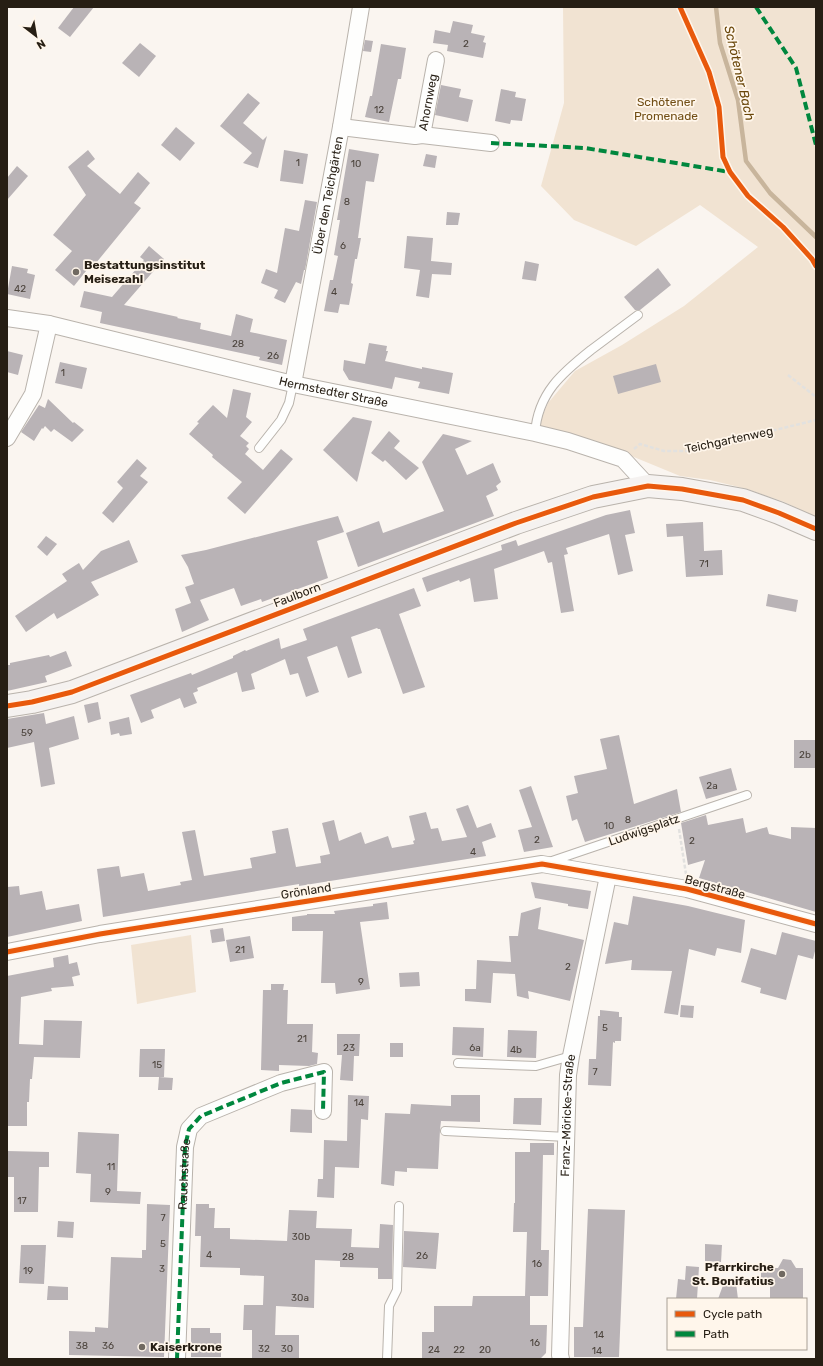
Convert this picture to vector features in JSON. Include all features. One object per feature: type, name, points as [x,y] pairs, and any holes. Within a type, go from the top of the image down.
[{"type":"street","name":"Über den Teichgärten","points":[[293,384],[341,127],[361,7]]},
{"type":"street","name":"Ahornweg","points":[[341,127],[422,136],[436,60]]},
{"type":"street","points":[[422,136],[491,143]]},
{"type":"street","name":"Hermstedter Straße","points":[[7,318],[49,324],[293,384],[568,441],[623,459],[648,486]]},
{"type":"street","points":[[7,438],[33,394],[49,324]]},
{"type":"street","points":[[648,486],[682,489],[743,500],[779,513],[816,529]]},
{"type":"street","name":"Faulborn","points":[[7,706],[32,702],[72,692],[516,524],[593,497],[648,486]]},
{"type":"street","name":"Grönland","points":[[7,952],[100,934],[542,864],[608,876]]},
{"type":"street","name":"Bergstraße","points":[[608,876],[688,889],[816,924]]},
{"type":"street","name":"Franz-Möricke-Straße","points":[[561,1359],[568,1075],[608,876]]},
{"type":"street","name":"Rauchstraße","points":[[177,1359],[185,1147],[189,1129],[201,1116],[281,1083],[324,1072],[323,1111]]},
{"type":"lane","points":[[535,433],[536,421],[541,405],[552,387],[567,369],[638,316]]},
{"type":"lane","points":[[258,448],[281,420],[289,403],[293,384]]},
{"type":"lane","name":"Ludwigsplatz","points":[[542,864],[746,795]]},
{"type":"lane","points":[[458,1063],[536,1066],[571,1056]]},
{"type":"lane","points":[[445,1131],[566,1137]]},
{"type":"lane","points":[[387,1359],[389,1306],[397,1290],[400,1206]]},
{"type":"path","points":[[812,258],[816,255]]},
{"type":"path","points":[[788,375],[816,397]]},
{"type":"path","points":[[678,819],[688,889]]},
{"type":"green space","name":"Schötener Promenade","points":[[563,7],[816,7],[816,517],[784,502],[747,489],[710,480],[680,476],[629,455],[538,426],[548,403],[575,371],[622,345],[684,306],[758,247],[700,205],[636,246],[574,220],[541,186],[564,103]]},
{"type":"green space","points":[[191,935],[196,992],[137,1004],[131,945]]},
{"type":"building","points":[[74,7],[94,7],[70,37],[58,28]]},
{"type":"building","points":[[453,21],[473,25],[471,33],[485,36],[483,42],[486,43],[483,58],[447,51],[448,45],[433,43],[435,30],[450,33]]},
{"type":"building","points":[[365,40],[373,41],[371,52],[363,51]]},
{"type":"building","points":[[140,43],[156,56],[139,77],[122,63]]},
{"type":"building","points":[[381,44],[406,48],[401,79],[398,79],[389,122],[365,117],[370,96],[372,96]]},
{"type":"building","points":[[441,85],[461,89],[459,97],[473,100],[468,122],[435,115]]},
{"type":"building","points":[[501,89],[516,92],[515,97],[526,99],[522,121],[511,120],[510,124],[495,121]]},
{"type":"building","points":[[248,93],[260,103],[243,123],[263,140],[267,136],[258,168],[243,163],[252,153],[220,126]]},
{"type":"building","points":[[176,127],[195,143],[180,161],[161,145]]},
{"type":"building","points":[[349,149],[379,154],[374,182],[366,181],[358,238],[361,238],[357,259],[355,259],[351,283],[353,284],[349,305],[340,304],[338,313],[324,311],[330,280],[333,280],[338,256],[334,255],[340,220],[337,220]]},
{"type":"building","points":[[88,150],[95,159],[87,166],[120,194],[138,172],[150,183],[134,203],[141,208],[96,263],[94,261],[74,286],[55,270],[72,251],[53,235],[86,195],[68,167]]},
{"type":"building","points":[[284,150],[308,154],[303,184],[280,181]]},
{"type":"building","points":[[426,154],[437,156],[435,168],[423,166]]},
{"type":"building","points":[[17,166],[28,176],[7,200],[7,178]]},
{"type":"building","points":[[305,200],[317,202],[305,270],[301,284],[296,282],[285,303],[274,298],[278,290],[261,283],[266,269],[277,273],[285,228],[299,231]]},
{"type":"building","points":[[447,212],[460,213],[458,225],[446,225]]},
{"type":"building","points":[[407,236],[433,238],[431,261],[452,263],[451,275],[432,274],[429,298],[416,296],[420,270],[404,268]]},
{"type":"building","points":[[149,246],[164,259],[124,305],[201,323],[200,329],[231,336],[236,314],[253,319],[250,332],[287,340],[282,365],[259,360],[260,357],[100,323],[102,312],[80,307],[84,291],[112,297],[144,260],[140,257]]},
{"type":"building","points":[[525,261],[539,264],[536,281],[522,279]]},
{"type":"building","points":[[12,266],[28,269],[27,273],[35,275],[30,299],[7,294]]},
{"type":"building","points":[[658,268],[671,285],[640,310],[635,310],[624,297]]},
{"type":"building","points":[[369,343],[387,346],[386,351],[388,351],[385,361],[422,369],[422,367],[453,373],[449,394],[418,388],[420,382],[395,377],[392,389],[349,380],[343,370],[344,360],[365,364]]},
{"type":"building","points":[[7,351],[23,355],[18,375],[7,372]]},
{"type":"building","points":[[60,362],[87,368],[82,389],[55,383]]},
{"type":"building","points":[[656,364],[661,382],[618,394],[613,376]]},
{"type":"building","points":[[233,389],[251,393],[246,417],[252,422],[240,436],[249,443],[246,446],[249,449],[245,454],[263,470],[281,449],[293,459],[245,514],[227,498],[242,482],[212,457],[213,455],[189,434],[199,423],[197,422],[213,405],[227,418]]},
{"type":"building","points":[[48,399],[73,423],[74,422],[84,430],[72,442],[54,429],[51,432],[45,426],[43,429],[42,428],[34,441],[21,432],[39,405],[45,408]]},
{"type":"building","points":[[353,417],[372,421],[357,482],[323,450]]},
{"type":"building","points":[[389,431],[400,441],[394,448],[419,468],[406,480],[385,460],[383,462],[371,453]]},
{"type":"building","points":[[443,434],[472,441],[455,449],[467,475],[493,463],[501,482],[496,486],[498,490],[486,496],[494,516],[358,567],[346,533],[379,521],[383,533],[444,511],[422,462]]},
{"type":"building","points":[[137,459],[147,468],[140,476],[148,482],[113,523],[102,513],[123,488],[117,482]]},
{"type":"building","points":[[630,510],[635,533],[625,535],[633,571],[618,575],[609,534],[566,548],[568,554],[564,555],[574,611],[561,613],[552,562],[548,563],[544,551],[494,569],[498,599],[474,602],[470,578],[460,582],[459,580],[427,592],[422,578],[502,550],[501,545],[516,540],[518,546],[606,515]]},
{"type":"building","points":[[338,516],[344,532],[317,541],[328,578],[262,602],[261,599],[241,606],[234,588],[200,600],[209,620],[182,632],[175,609],[191,603],[185,587],[194,584],[188,567],[181,555]]},
{"type":"building","points":[[703,522],[704,551],[722,550],[723,575],[686,577],[683,536],[667,537],[666,524]]},
{"type":"building","points":[[46,536],[57,544],[47,556],[37,547]]},
{"type":"building","points":[[129,540],[138,562],[91,582],[99,595],[57,619],[54,613],[26,632],[15,616],[67,581],[62,574],[79,563],[83,570],[101,551]]},
{"type":"building","points":[[414,588],[421,606],[399,614],[425,687],[403,694],[380,629],[377,628],[351,637],[362,673],[348,678],[337,646],[307,657],[319,692],[306,697],[298,673],[290,675],[285,659],[251,674],[255,689],[242,692],[237,672],[197,688],[198,691],[193,693],[197,703],[184,708],[180,698],[151,710],[154,718],[141,723],[130,695],[191,673],[192,675],[233,658],[233,656],[245,650],[246,651],[279,638],[281,649],[307,640],[303,629]]},
{"type":"building","points":[[768,594],[798,600],[796,612],[766,606]]},
{"type":"building","points":[[66,651],[72,666],[45,676],[47,682],[7,691],[7,665],[10,665],[10,663],[49,655],[50,657]]},
{"type":"building","points":[[98,702],[101,719],[88,723],[84,705]]},
{"type":"building","points":[[44,713],[46,724],[74,716],[79,739],[49,748],[55,784],[41,787],[34,742],[7,748],[7,719]]},
{"type":"building","points":[[129,717],[132,734],[120,736],[119,733],[111,735],[109,722]]},
{"type":"building","points":[[619,735],[634,804],[677,789],[681,812],[585,842],[577,819],[572,821],[566,796],[578,793],[574,776],[607,769],[600,739]]},
{"type":"building","points":[[794,740],[816,740],[816,768],[794,768]]},
{"type":"building","points":[[731,768],[737,790],[706,799],[699,777]]},
{"type":"building","points":[[531,786],[553,847],[524,852],[518,830],[532,827],[519,790]]},
{"type":"building","points":[[468,805],[477,828],[491,823],[496,837],[482,842],[486,856],[299,886],[299,884],[103,917],[97,869],[119,866],[121,877],[144,873],[148,891],[181,885],[180,882],[192,880],[182,832],[195,830],[204,876],[252,868],[250,858],[276,853],[272,831],[288,828],[296,867],[321,863],[320,856],[330,854],[322,823],[334,820],[339,841],[361,832],[365,844],[388,836],[392,848],[414,844],[413,841],[415,840],[409,816],[426,812],[431,829],[438,828],[442,841],[467,837],[456,809]]},
{"type":"building","points":[[706,815],[708,825],[743,818],[746,833],[767,827],[769,834],[791,839],[791,827],[816,828],[816,912],[699,878],[705,860],[688,865],[681,823]]},
{"type":"building","points":[[531,882],[591,891],[588,909],[535,898]]},
{"type":"building","points":[[19,886],[20,895],[42,891],[46,910],[79,904],[82,921],[7,937],[7,887]]},
{"type":"building","points":[[633,896],[688,906],[745,920],[741,953],[717,948],[715,956],[689,949],[678,1015],[664,1013],[672,971],[631,970],[632,960],[605,964],[614,922],[628,925]]},
{"type":"building","points":[[387,902],[389,919],[360,922],[370,989],[336,994],[335,983],[321,983],[323,931],[292,931],[292,917],[307,914],[335,914],[334,911],[373,906],[373,904]]},
{"type":"building","points":[[541,907],[538,929],[584,940],[570,1001],[528,991],[529,999],[517,996],[515,974],[493,973],[491,1003],[465,1001],[465,989],[476,989],[477,960],[511,962],[509,936],[518,936],[521,913]]},
{"type":"building","points":[[223,928],[225,941],[212,943],[210,930]]},
{"type":"building","points":[[782,932],[816,941],[813,959],[798,955],[786,1000],[760,993],[761,988],[741,982],[751,948],[776,955]]},
{"type":"building","points":[[250,936],[254,958],[230,962],[226,940]]},
{"type":"building","points":[[68,955],[69,964],[77,962],[80,975],[72,977],[74,986],[51,988],[52,991],[21,997],[19,1044],[43,1045],[44,1020],[82,1021],[80,1058],[34,1057],[32,1079],[30,1079],[29,1102],[27,1102],[27,1126],[7,1126],[7,976],[54,967],[53,958]]},
{"type":"building","points":[[419,972],[420,986],[400,987],[399,973]]},
{"type":"building","points":[[271,984],[284,984],[283,990],[288,990],[287,1024],[313,1024],[312,1052],[318,1053],[317,1064],[309,1066],[279,1065],[279,1071],[261,1070],[263,990],[271,990]]},
{"type":"building","points":[[681,1005],[694,1006],[693,1018],[680,1017]]},
{"type":"building","points":[[600,1010],[619,1012],[619,1017],[622,1017],[621,1041],[615,1041],[615,1043],[613,1042],[611,1086],[588,1085],[589,1059],[596,1059],[598,1016],[600,1016]]},
{"type":"building","points":[[453,1027],[484,1028],[483,1057],[452,1055]]},
{"type":"building","points":[[508,1030],[537,1031],[536,1058],[507,1057]]},
{"type":"building","points":[[337,1034],[360,1034],[359,1056],[354,1056],[353,1081],[340,1080],[342,1055],[337,1055]]},
{"type":"building","points":[[390,1043],[403,1043],[403,1057],[390,1057]]},
{"type":"building","points":[[140,1049],[165,1049],[164,1077],[139,1077]]},
{"type":"building","points":[[159,1077],[173,1078],[172,1090],[158,1090]]},
{"type":"building","points":[[348,1095],[369,1096],[368,1120],[361,1119],[359,1168],[335,1167],[334,1198],[317,1197],[318,1179],[323,1179],[324,1140],[347,1141]]},
{"type":"building","points":[[451,1095],[480,1095],[480,1122],[441,1121],[438,1169],[407,1168],[407,1172],[395,1171],[394,1186],[381,1184],[385,1113],[410,1114],[411,1104],[451,1106]]},
{"type":"building","points":[[514,1098],[542,1098],[541,1125],[513,1124]]},
{"type":"building","points":[[291,1109],[312,1110],[312,1133],[290,1132]]},
{"type":"building","points":[[78,1132],[119,1134],[117,1191],[141,1192],[140,1204],[90,1202],[91,1174],[76,1173]]},
{"type":"building","points":[[530,1143],[554,1143],[554,1155],[543,1155],[541,1250],[549,1250],[548,1296],[530,1296],[530,1325],[547,1325],[546,1353],[541,1358],[422,1358],[422,1332],[434,1332],[434,1306],[472,1306],[473,1296],[525,1296],[527,1232],[513,1232],[515,1203],[515,1152],[530,1152]]},
{"type":"building","points":[[7,1151],[49,1152],[49,1167],[39,1167],[38,1212],[14,1212],[14,1177],[7,1177]]},
{"type":"building","points":[[147,1204],[170,1205],[164,1357],[69,1355],[69,1331],[95,1332],[95,1327],[108,1328],[111,1257],[142,1258],[142,1250],[146,1250]]},
{"type":"building","points":[[196,1204],[209,1204],[209,1208],[215,1208],[214,1228],[230,1228],[230,1239],[287,1241],[289,1210],[317,1211],[316,1228],[352,1229],[351,1247],[379,1248],[380,1224],[393,1225],[392,1279],[378,1279],[378,1268],[340,1267],[340,1261],[315,1260],[314,1308],[276,1306],[275,1335],[299,1335],[299,1358],[252,1358],[252,1330],[243,1330],[244,1305],[263,1305],[264,1276],[240,1275],[240,1268],[200,1267],[201,1236],[195,1236]]},
{"type":"building","points":[[588,1209],[625,1210],[619,1357],[574,1357],[574,1327],[583,1327]]},
{"type":"building","points":[[58,1221],[74,1222],[73,1238],[57,1237]]},
{"type":"building","points":[[404,1231],[439,1233],[436,1269],[403,1267]]},
{"type":"building","points":[[705,1244],[722,1245],[721,1262],[705,1261]]},
{"type":"building","points":[[21,1245],[46,1245],[44,1284],[19,1283]]},
{"type":"building","name":"Pfarrkirche St. Bonifatius","points":[[783,1259],[791,1260],[796,1268],[803,1268],[803,1298],[770,1298],[770,1280],[761,1280],[761,1268],[778,1268]]},
{"type":"building","points":[[686,1266],[699,1267],[697,1298],[676,1298],[678,1279],[685,1280]]},
{"type":"building","points":[[725,1280],[736,1283],[738,1298],[718,1298]]},
{"type":"building","points":[[48,1286],[68,1287],[68,1300],[47,1300]]},
{"type":"building","points":[[191,1328],[210,1328],[210,1333],[221,1333],[221,1357],[191,1357]]},
{"type":"waterway","name":"Schötener Bach","points":[[716,7],[720,43],[738,100],[746,161],[770,193],[816,237]]},
{"type":"marked path","points":[[756,7],[796,68],[816,145]]},
{"type":"marked path","points":[[491,143],[585,148],[730,172]]},
{"type":"marked path","points":[[177,1359],[185,1147],[189,1129],[201,1116],[281,1083],[324,1072],[323,1111]]},
{"type":"cycle path","points":[[680,7],[709,72],[719,107],[723,157],[730,172],[748,196],[783,227],[812,259],[816,266]]},
{"type":"cycle path","points":[[7,706],[32,702],[72,692],[516,523],[593,497],[648,486],[682,489],[743,500],[779,513],[816,529]]},
{"type":"cycle path","points":[[7,952],[100,934],[542,864],[687,889],[816,924]]},
{"type":"place","name":"Bestattungsinstitut Meisezahl","points":[[76,272]]},
{"type":"place","name":"Pfarrkirche St. Bonifatius","points":[[782,1274]]},
{"type":"place","name":"Kaiserkrone","points":[[142,1347]]}]
